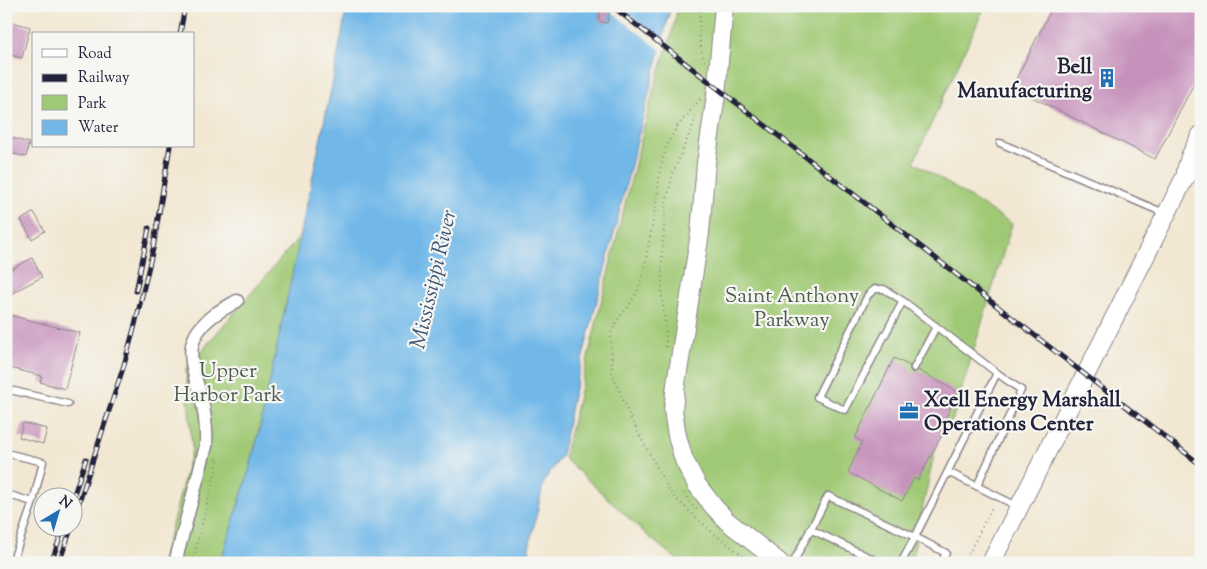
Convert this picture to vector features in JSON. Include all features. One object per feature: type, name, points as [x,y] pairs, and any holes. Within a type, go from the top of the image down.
[{"type":"street","points":[[724,6],[700,233],[673,410],[677,436],[684,460],[697,485],[727,521],[780,563]]},
{"type":"street","points":[[991,563],[1184,179],[1190,157],[1200,137]]},
{"type":"street","points":[[1184,179],[1201,159]]},
{"type":"street","points":[[175,563],[206,446],[206,423],[190,356],[194,337],[203,324],[220,310],[238,302]]},
{"type":"lane","points":[[1000,143],[1166,214]]},
{"type":"lane","points":[[903,301],[845,410],[818,397],[868,295],[875,289],[884,289],[903,301],[1021,390],[977,486]]},
{"type":"lane","points":[[914,368],[936,327]]},
{"type":"lane","points":[[901,563],[997,373]]},
{"type":"lane","points":[[6,389],[68,404]]},
{"type":"lane","points":[[6,453],[43,462],[37,486]]},
{"type":"lane","points":[[948,472],[1019,507]]},
{"type":"lane","points":[[6,494],[32,502]]},
{"type":"lane","points":[[793,563],[828,496],[946,553],[941,563]]},
{"type":"lane","points":[[12,563],[32,505]]},
{"type":"lane","points":[[810,529],[881,563]]},
{"type":"path","points":[[700,6],[701,53],[706,64]]},
{"type":"path","points":[[703,96],[676,128],[666,148],[660,170],[657,199],[644,270],[638,290],[629,306],[617,320],[611,334],[612,374],[631,420],[673,496],[712,532],[752,563]]},
{"type":"path","points":[[192,563],[219,458]]},
{"type":"path","points":[[964,563],[998,496]]},
{"type":"green space","name":"Saint Anthony Parkway","points":[[678,6],[985,6],[914,162],[1012,224],[952,421],[939,430],[911,563],[681,563],[649,537],[564,458],[654,88],[671,37]]},
{"type":"green space","name":"Upper Harbor Park","points":[[301,235],[250,468],[220,563],[162,563],[192,449],[186,369]]},
{"type":"water","name":"Mississippi River","points":[[347,6],[601,6],[599,19],[605,23],[608,21],[611,6],[671,6],[572,400],[562,455],[544,481],[529,548],[532,563],[220,563],[250,468],[260,427]]},
{"type":"pier","points":[[609,6],[619,6],[664,41],[662,51],[608,9]]},
{"type":"building","points":[[601,6],[611,6],[607,23],[599,19]]},
{"type":"building","name":"Bell Manufacturing","points":[[1053,6],[1201,6],[1201,70],[1155,159],[1012,87]]},
{"type":"building","points":[[12,22],[30,27],[22,58],[6,54],[6,37],[8,37]]},
{"type":"building","points":[[6,136],[29,143],[26,157],[6,152]]},
{"type":"building","points":[[34,212],[45,231],[32,239],[21,220]]},
{"type":"building","points":[[32,258],[42,277],[6,296],[6,272]]},
{"type":"building","points":[[6,314],[80,333],[65,389],[40,382],[42,376],[6,367]]},
{"type":"building","name":"Xcell Energy Marshall Operations Center","points":[[894,358],[910,366],[912,373],[918,370],[958,392],[940,430],[943,433],[918,480],[914,478],[902,501],[848,472],[862,442],[855,438]]},
{"type":"building","points":[[23,423],[47,429],[43,444],[19,437]]},
{"type":"railway","points":[[180,32],[185,6]]},
{"type":"railway","points":[[612,6],[1201,465]]},
{"type":"railway","points":[[82,493],[124,365],[135,325],[153,249],[170,148]]},
{"type":"railway","points":[[136,291],[149,228]]},
{"type":"railway","points":[[77,486],[86,459]]},
{"type":"railway","points":[[51,563],[60,536]]},
{"type":"railway","points":[[59,563],[68,536]]},
{"type":"place","name":"Bell Manufacturing","points":[[1107,78]]},
{"type":"place","name":"Xcell Energy Marshall Operations Center","points":[[909,411]]}]
